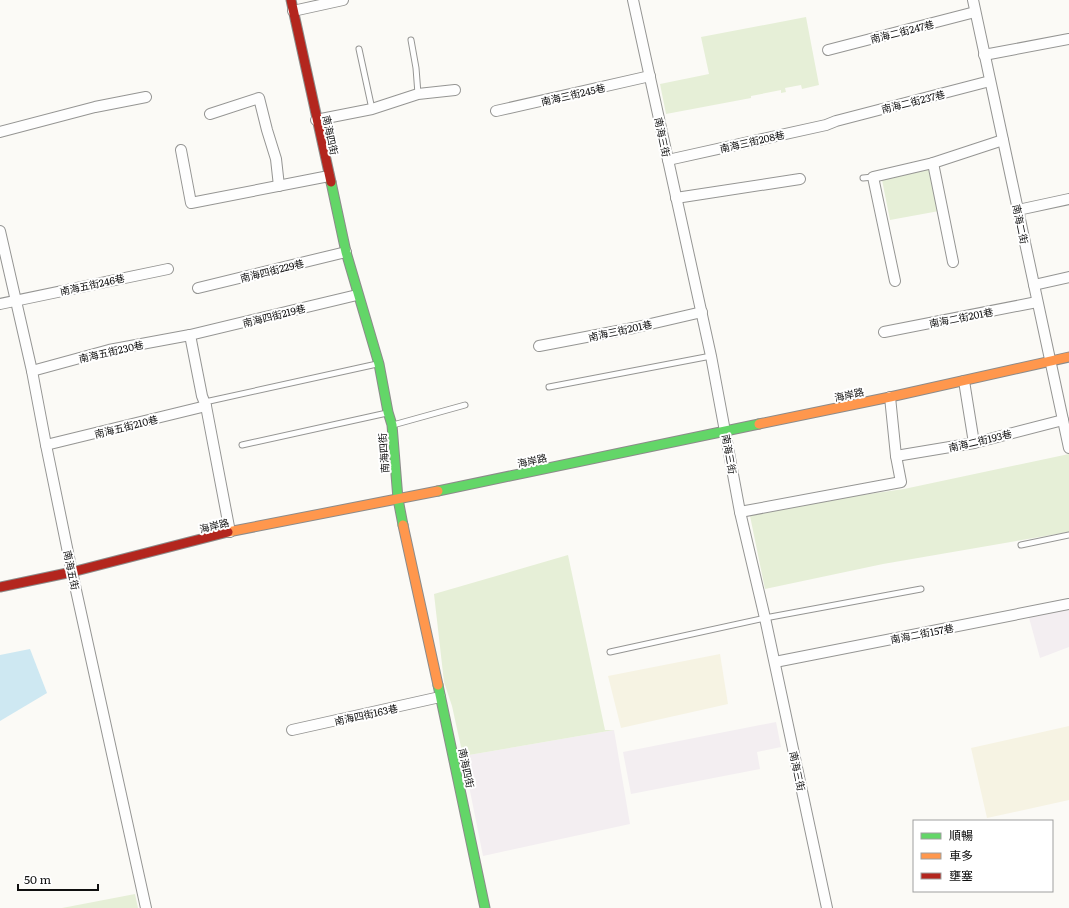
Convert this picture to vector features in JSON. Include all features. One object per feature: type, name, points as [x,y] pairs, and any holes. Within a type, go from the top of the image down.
[{"type":"main road","name":"南海四街","points":[[291,0],[328,176],[346,252],[357,295],[379,364],[388,412],[392,425],[398,499],[485,908]]},
{"type":"main road","name":"海岸路","points":[[0,587],[72,572],[230,532],[398,499],[890,397],[1069,357]]},
{"type":"street","points":[[293,11],[343,0]]},
{"type":"street","name":"南海三街","points":[[633,0],[702,312],[740,512],[775,662],[827,908]]},
{"type":"street","name":"南海二街","points":[[973,0],[1069,448]]},
{"type":"street","name":"南海二街247巷","points":[[828,50],[975,12]]},
{"type":"street","points":[[984,55],[1069,39]]},
{"type":"street","name":"南海三街245巷","points":[[496,112],[650,76]]},
{"type":"street","name":"南海二街237巷","points":[[836,120],[990,81]]},
{"type":"street","points":[[316,120],[372,109],[418,94],[454,90]]},
{"type":"street","points":[[0,132],[95,107],[146,97]]},
{"type":"street","points":[[210,114],[259,98],[276,159],[279,186]]},
{"type":"street","name":"南海三街208巷","points":[[668,160],[826,125],[836,120]]},
{"type":"street","points":[[895,281],[874,177],[933,163],[1003,140]]},
{"type":"street","points":[[181,150],[191,203],[328,176]]},
{"type":"street","points":[[933,163],[953,262]]},
{"type":"street","points":[[676,198],[800,179]]},
{"type":"street","points":[[1018,210],[1069,199]]},
{"type":"street","name":"南海五街","points":[[0,231],[32,371],[72,572],[146,908]]},
{"type":"street","name":"南海四街229巷","points":[[198,288],[346,252]]},
{"type":"street","name":"南海五街246巷","points":[[0,304],[168,268]]},
{"type":"street","points":[[1034,285],[1069,277]]},
{"type":"street","name":"南海四街219巷","points":[[190,335],[357,295]]},
{"type":"street","name":"南海二街201巷","points":[[884,332],[1037,302]]},
{"type":"street","name":"南海三街201巷","points":[[539,346],[633,328],[702,312]]},
{"type":"street","points":[[190,335],[230,532]]},
{"type":"street","name":"南海五街230巷","points":[[32,371],[110,350],[190,335]]},
{"type":"street","points":[[964,380],[974,443]]},
{"type":"street","points":[[740,512],[901,482],[896,456],[890,397]]},
{"type":"street","name":"南海五街210巷","points":[[46,445],[205,404]]},
{"type":"street","name":"南海二街193巷","points":[[896,456],[974,443],[1063,420]]},
{"type":"street","name":"南海二街157巷","points":[[775,662],[1069,604]]},
{"type":"street","name":"南海四街163巷","points":[[292,730],[440,697]]},
{"type":"lane","points":[[411,40],[416,68],[418,94]]},
{"type":"lane","points":[[359,49],[372,109]]},
{"type":"lane","points":[[863,178],[874,177]]},
{"type":"lane","points":[[549,387],[711,356]]},
{"type":"lane","points":[[205,404],[379,364]]},
{"type":"lane","points":[[392,425],[465,405]]},
{"type":"lane","points":[[242,445],[388,412]]},
{"type":"lane","points":[[1021,545],[1069,535]]},
{"type":"lane","points":[[610,652],[765,618],[921,589]]},
{"type":"shaded area","points":[[1069,606],[1069,647],[1040,658],[1028,614]]},
{"type":"shaded area","points":[[720,654],[728,704],[621,728],[608,676]]},
{"type":"shaded area","points":[[776,722],[781,747],[757,752],[760,769],[631,794],[623,752]]},
{"type":"shaded area","points":[[1069,726],[1069,800],[987,818],[971,748]]},
{"type":"shaded area","points":[[614,730],[630,824],[483,856],[463,756]]},
{"type":"green space","points":[[806,17],[819,85],[802,89],[801,85],[785,88],[786,92],[781,93],[781,90],[751,96],[751,98],[666,114],[660,84],[709,74],[701,37]]},
{"type":"green space","points":[[928,167],[939,211],[890,220],[882,180]]},
{"type":"green space","points":[[1069,454],[1069,532],[883,564],[765,589],[749,511],[904,489]]},
{"type":"green space","points":[[568,555],[605,730],[614,730],[463,756],[452,706],[444,682],[434,594]]},
{"type":"green space","points":[[135,894],[138,908],[62,908]]},
{"type":"water","points":[[30,649],[47,693],[0,721],[0,655]]},
{"type":"traffic: fast","points":[[331,182],[346,252],[379,364],[388,412],[392,425],[398,499],[403,525]]},
{"type":"traffic: fast","points":[[438,491],[759,424]]},
{"type":"traffic: fast","points":[[438,685],[485,908]]},
{"type":"traffic: slow","points":[[759,424],[890,397],[1069,357]]},
{"type":"traffic: slow","points":[[228,532],[438,491]]},
{"type":"traffic: slow","points":[[403,525],[438,685]]},
{"type":"traffic: jam","points":[[291,0],[331,182]]},
{"type":"traffic: jam","points":[[0,587],[72,572],[228,532]]}]
